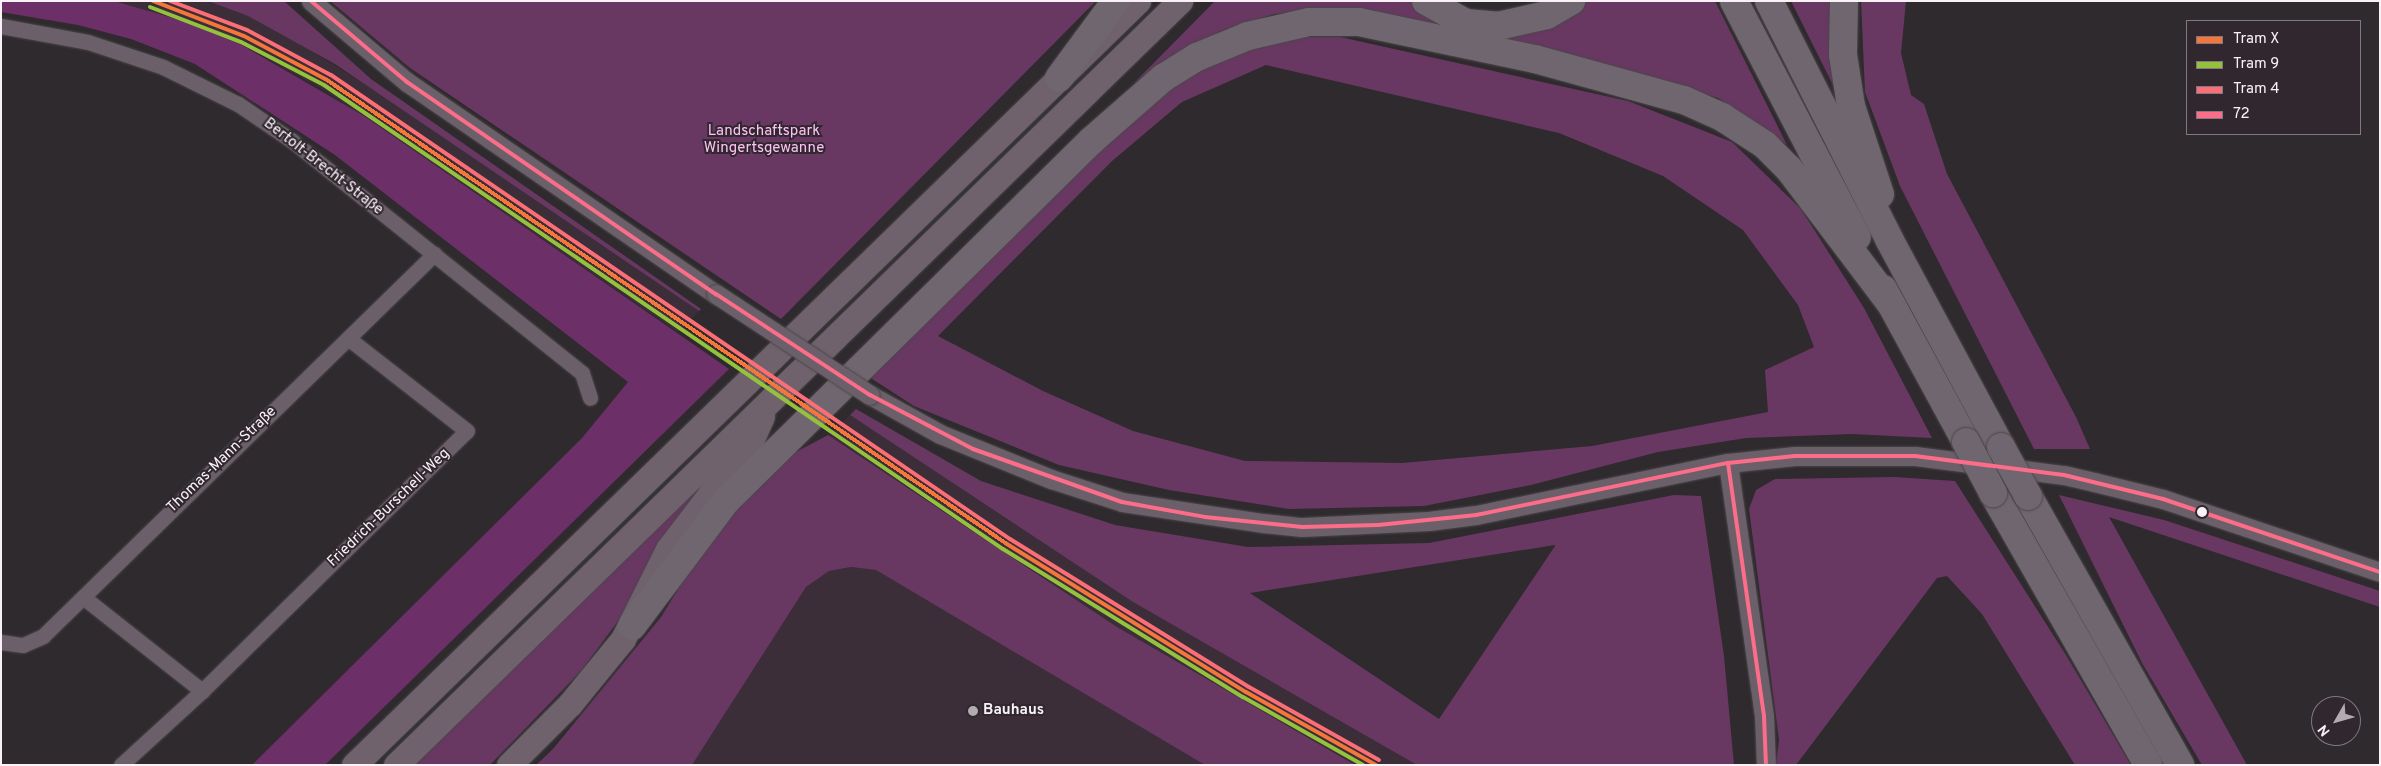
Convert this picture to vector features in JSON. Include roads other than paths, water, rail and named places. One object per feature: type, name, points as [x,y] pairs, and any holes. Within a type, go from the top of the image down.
[{"type":"highway","points":[[1059,78],[1116,1]]},
{"type":"highway","points":[[354,765],[1138,1]]},
{"type":"highway","points":[[396,765],[1180,1]]},
{"type":"highway","points":[[1426,1],[1466,23],[1498,26],[1547,15],[1571,1]]},
{"type":"highway","points":[[1734,1],[1891,304],[1993,493],[2148,765]]},
{"type":"highway","points":[[1769,1],[1889,239],[2028,496],[2180,765]]},
{"type":"highway","points":[[1844,1],[1843,55],[1851,106],[1877,178],[1889,239]]},
{"type":"highway","points":[[509,765],[570,704],[632,626],[726,500],[1078,154],[1163,78],[1197,57],[1248,36],[1309,22],[1359,22],[1535,59],[1684,100],[1722,118],[1765,145],[1790,170],[1891,304]]},
{"type":"highway","points":[[632,626],[642,598],[668,549],[751,441],[769,400]]},
{"type":"street","points":[[311,1],[407,82],[716,294],[870,395],[973,449],[1122,502],[1205,517],[1302,527],[1378,525],[1476,515],[1728,463],[1795,456],[1869,454],[1915,456],[2064,474],[2163,499],[2380,572]]},
{"type":"street","name":"Bertolt-Brecht-Straße","points":[[1,26],[88,42],[163,67],[238,104],[291,140],[582,373],[590,398]]},
{"type":"street","name":"Thomas-Mann-Straße","points":[[1,642],[23,645],[43,636],[434,254]]},
{"type":"street","name":"Friedrich-Burschell-Weg","points":[[121,765],[202,691],[467,432],[348,338]]},
{"type":"street","points":[[1728,463],[1764,716],[1766,765]]},
{"type":"street","points":[[83,597],[202,691]]},
{"type":"tram line","name":"X","points":[[153,1],[244,36],[327,80],[1007,544],[1246,692],[1376,765]]},
{"type":"tram line","name":"4","points":[[170,1],[247,30],[331,75],[1010,539],[1249,687],[1379,760]]},
{"type":"tram line","name":"9","points":[[150,7],[241,42],[324,85],[1003,549],[1243,697],[1363,765]]},
{"type":"place","name":"Bauhaus","points":[[973,711]]},
{"type":"park label","name":"Landschaftspark Wingertsgewanne","points":[[764,140]]}]
